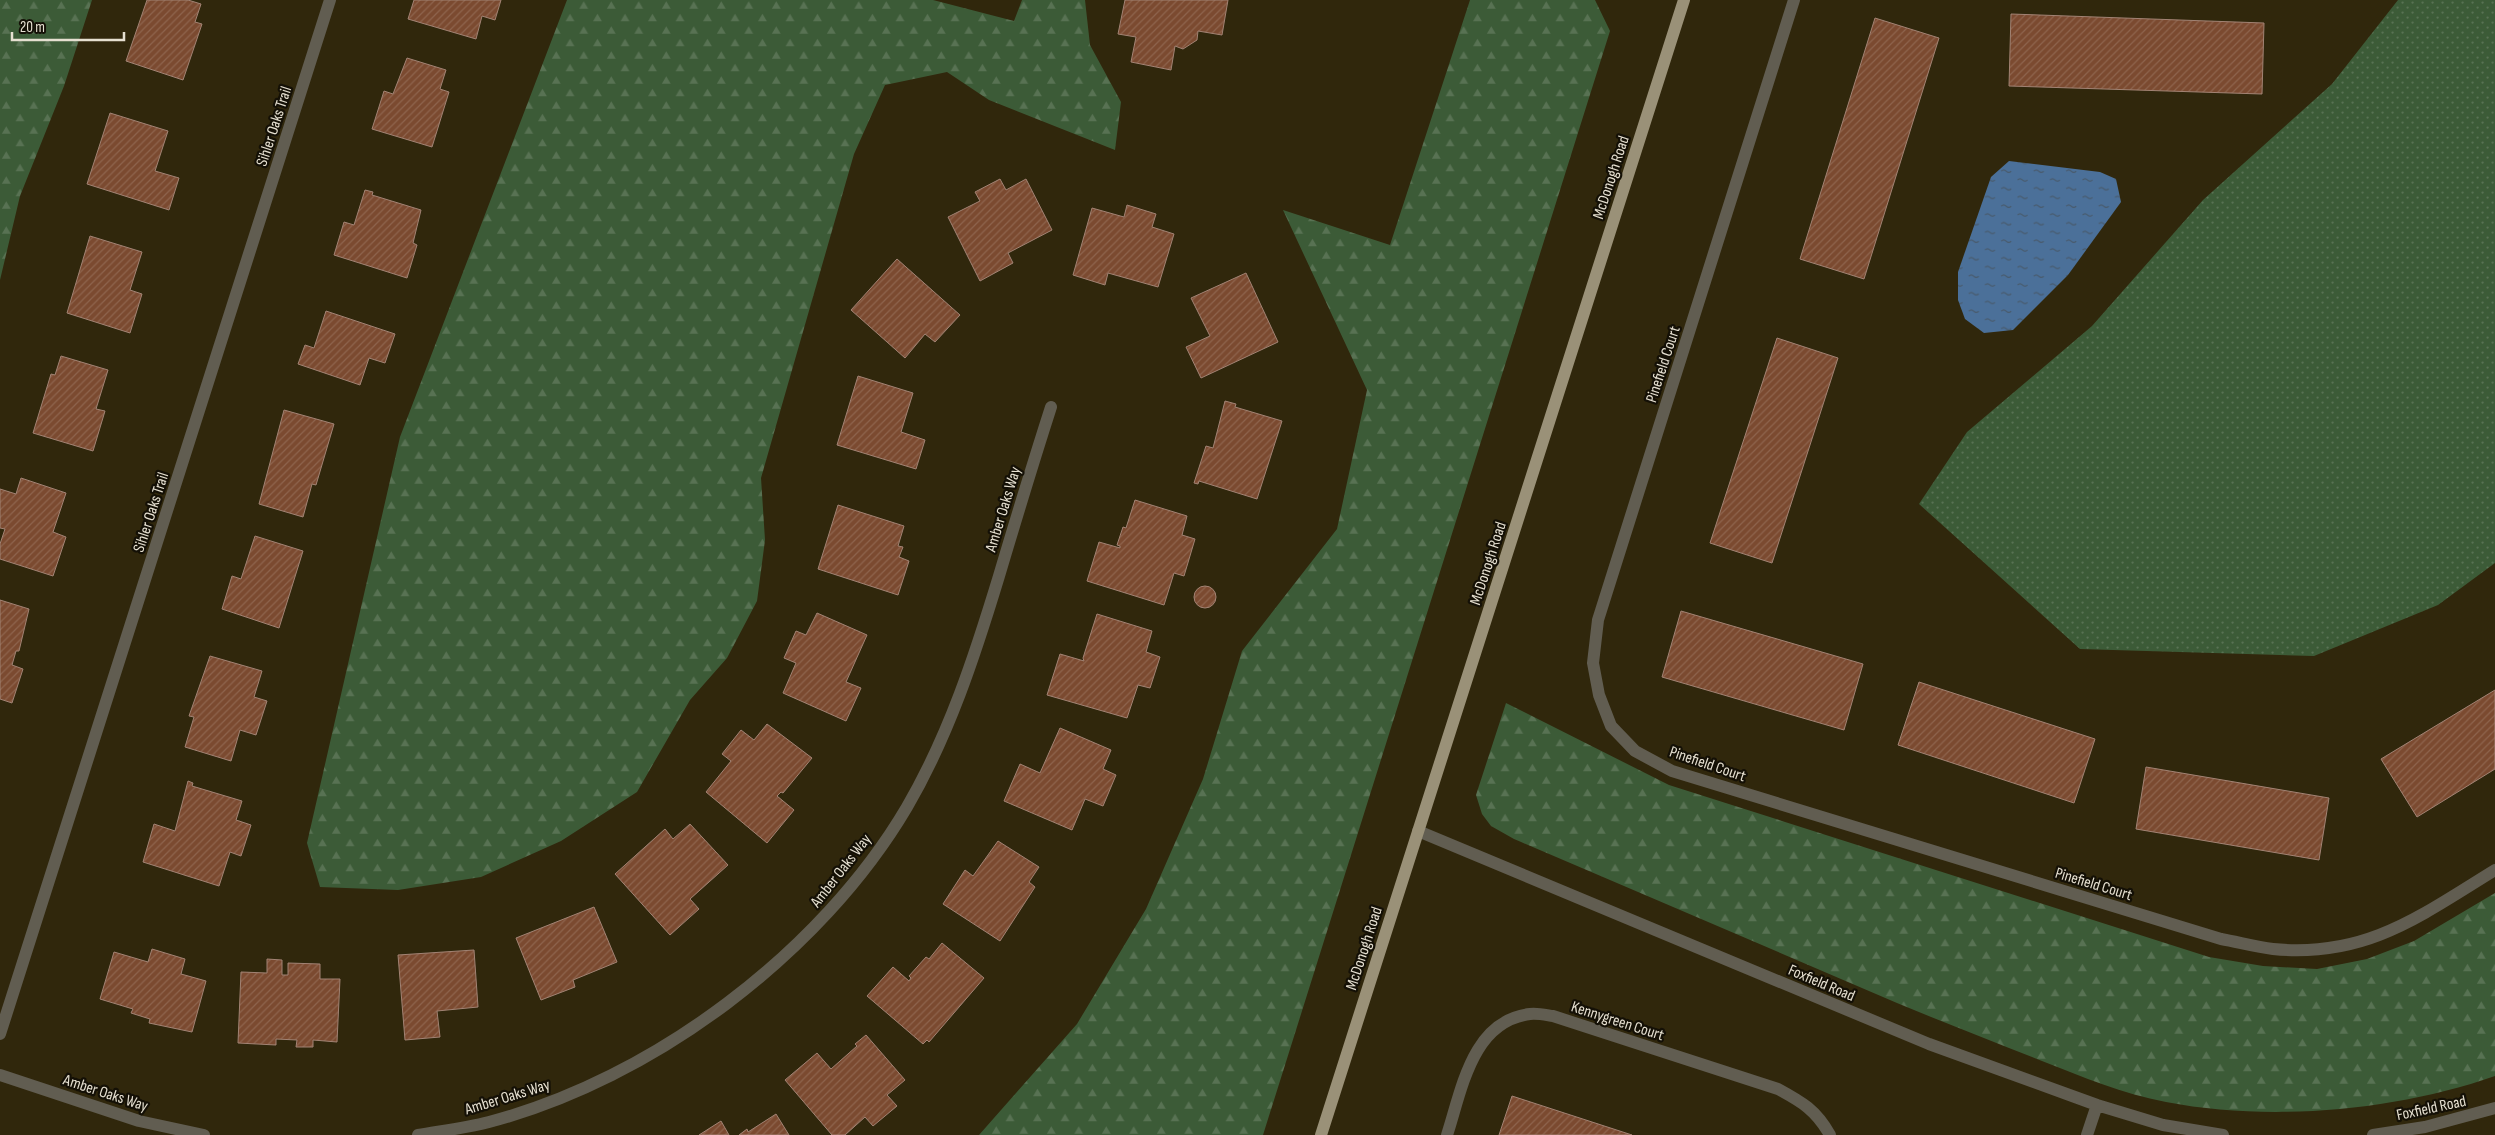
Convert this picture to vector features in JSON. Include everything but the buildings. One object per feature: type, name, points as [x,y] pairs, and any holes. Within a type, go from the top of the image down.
[{"type":"main road","name":"McDonogh Road","points":[[1321,1135],[1684,0]]},
{"type":"street","name":"Sihler Oaks Trail","points":[[0,1034],[330,0]]},
{"type":"street","name":"Pinefield Court","points":[[1794,0],[1598,620],[1594,662],[1599,695],[1611,726],[1634,751],[1672,771],[2221,938],[2273,949],[2320,949],[2367,942],[2407,924],[2495,870]]},
{"type":"street","name":"Amber Oaks Way","points":[[418,1135],[499,1118],[573,1093],[640,1059],[702,1022],[762,976],[816,926],[866,868],[907,807],[944,732],[974,656],[1051,407]]},
{"type":"street","name":"Foxfield Road","points":[[1418,831],[1929,1044],[2097,1105],[2163,1125],[2222,1135]]},
{"type":"street","name":"Kennygreen Court","points":[[1447,1135],[1474,1055],[1489,1033],[1509,1019],[1531,1013],[1553,1016],[1778,1089],[1801,1101],[1819,1117],[1830,1135]]},
{"type":"street","name":"Amber Oaks Way","points":[[0,1075],[139,1122],[204,1135]]},
{"type":"street","points":[[2087,1135],[2097,1105]]},
{"type":"street","name":"Foxfield Road","points":[[2373,1135],[2425,1127],[2495,1108]]},
{"type":"green space","points":[[0,0],[92,0],[64,86],[20,196],[0,280]]},
{"type":"green space","points":[[567,0],[933,0],[1014,21],[1022,0],[1085,0],[1090,45],[1121,102],[1115,150],[989,100],[947,72],[885,85],[854,154],[761,478],[765,540],[757,601],[727,658],[690,700],[637,792],[561,841],[481,877],[398,890],[320,887],[307,843],[400,437]]},
{"type":"green space","points":[[1470,0],[1595,0],[1610,31],[1263,1135],[979,1135],[1077,1024],[1146,909],[1203,779],[1242,651],[1337,529],[1367,390],[1283,210],[1390,245]]},
{"type":"green space","points":[[2398,0],[2495,0],[2495,563],[2438,605],[2314,656],[2080,649],[1919,504],[1967,432],[2092,326],[2203,200],[2332,84]]},
{"type":"green space","points":[[1506,703],[1669,785],[2209,957],[2263,966],[2317,969],[2367,959],[2414,941],[2495,893],[2495,1076],[2416,1098],[2332,1110],[2289,1112],[2206,1108],[2166,1102],[2119,1090],[2088,1079],[1897,1003],[1514,839],[1491,826],[1482,814],[1476,795]]},
{"type":"water","points":[[2009,161],[2100,172],[2116,179],[2121,202],[2068,275],[2013,330],[1984,333],[1965,319],[1958,300],[1958,272],[1991,177]]}]
